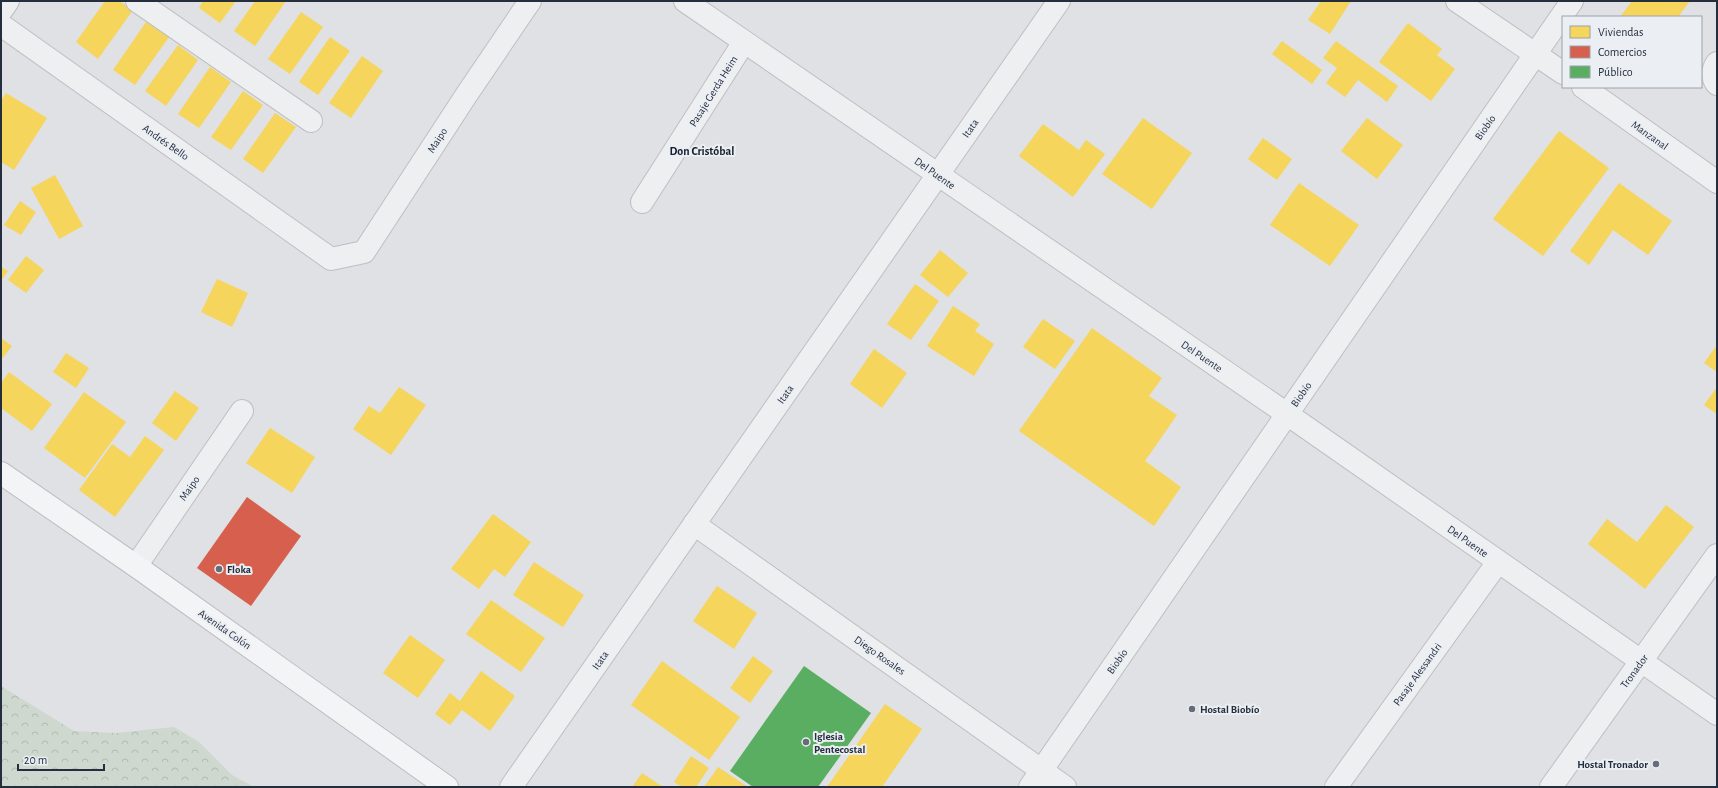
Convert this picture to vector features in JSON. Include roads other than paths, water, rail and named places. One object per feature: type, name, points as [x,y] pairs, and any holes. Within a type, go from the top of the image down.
[{"type":"main road","name":"Avenida Colón","points":[[1,473],[136,566],[447,787]]},
{"type":"street","points":[[1,11],[8,1]]},
{"type":"street","points":[[137,1],[311,121]]},
{"type":"street","name":"Maipo","points":[[331,258],[364,252],[467,94],[530,1]]},
{"type":"street","name":"Del Puente","points":[[685,1],[1287,414],[1717,714]]},
{"type":"street","name":"Itata","points":[[511,787],[1059,1]]},
{"type":"street","points":[[1457,1],[1562,72]]},
{"type":"street","name":"Biobío","points":[[1036,779],[1572,1]]},
{"type":"street","name":"Andrés Bello","points":[[1,25],[331,258]]},
{"type":"street","name":"Pasaje Gerda Heim","points":[[642,202],[744,42]]},
{"type":"street","points":[[1717,63],[1714,67],[1713,76],[1717,84]]},
{"type":"street","name":"Manzanal","points":[[1584,88],[1717,182]]},
{"type":"street","name":"Maipo","points":[[136,566],[242,411]]},
{"type":"street","name":"Diego Rosales","points":[[694,524],[1036,779],[1065,787]]},
{"type":"street","name":"Tronador","points":[[1551,787],[1717,555]]},
{"type":"street","name":"Pasaje Alessandri","points":[[1336,787],[1498,562]]},
{"type":"place","name":"Floka","points":[[219,569]]},
{"type":"place","name":"Hostal Biobío","points":[[1192,709]]},
{"type":"place","name":"Iglesia Pentecostal","points":[[806,742]]},
{"type":"place","name":"Hostal Tronador","points":[[1656,764]]},
{"type":"district","name":"Don Cristóbal","points":[[702,151]]}]
